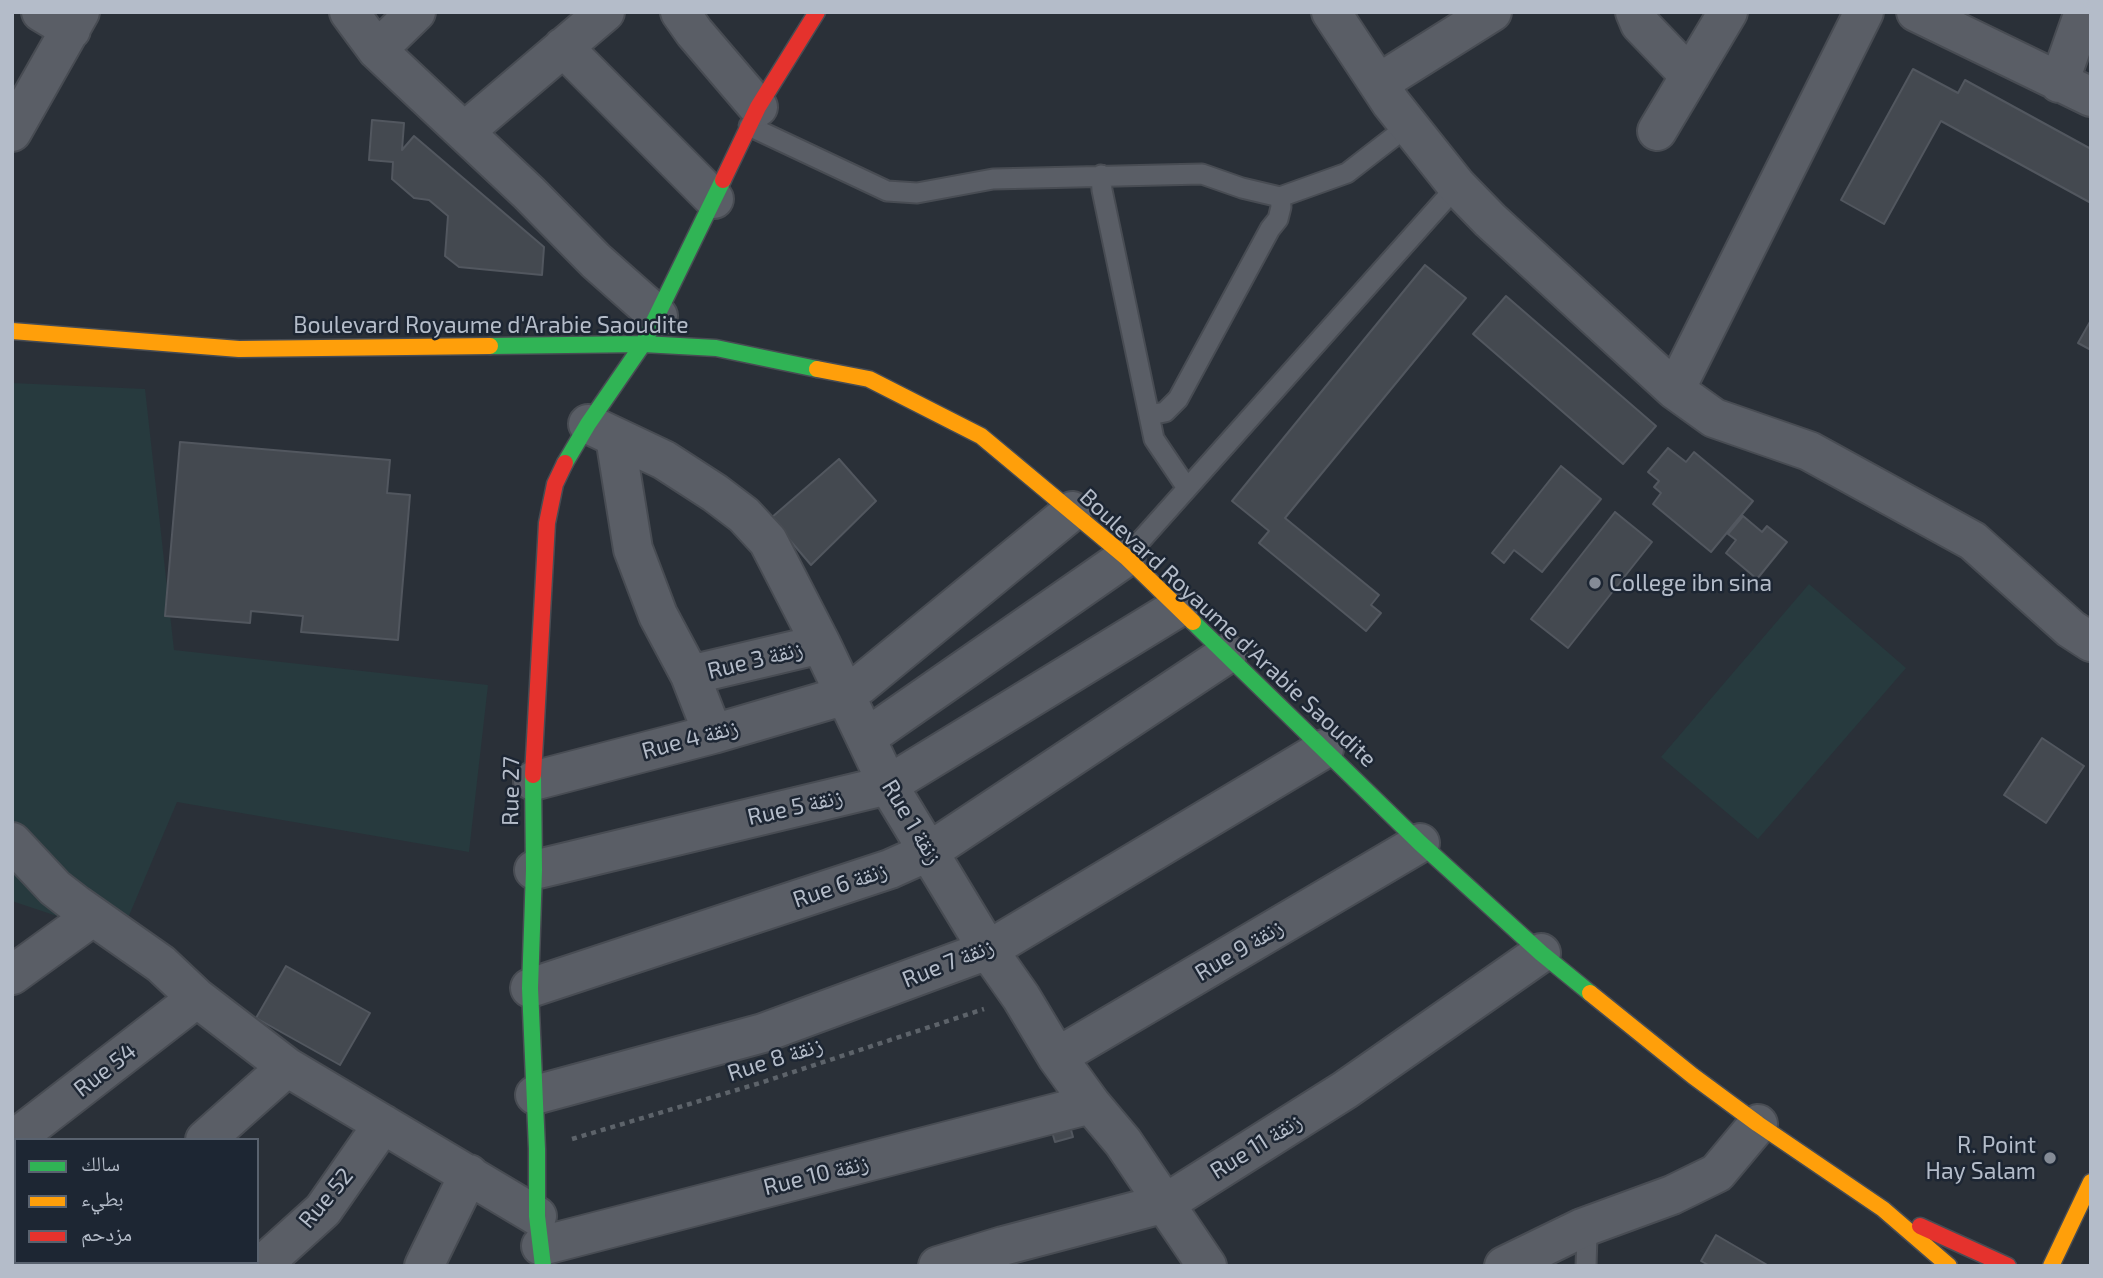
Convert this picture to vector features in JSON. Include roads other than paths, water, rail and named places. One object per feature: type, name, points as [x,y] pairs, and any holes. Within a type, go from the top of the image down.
[{"type":"main road","name":"Rue 27","points":[[540,1242],[530,988],[534,870],[533,781],[547,523],[555,484],[569,455],[601,430],[753,116],[817,12]]},
{"type":"main road","name":"Boulevard Royaume d'Arabie Saoudite","points":[[12,331],[239,349],[651,330],[716,348],[869,379],[981,436],[1126,556],[1420,843],[1541,953],[1693,1076],[1883,1209],[1949,1266]]},
{"type":"main road","points":[[2052,1266],[2091,1182]]},
{"type":"main road","name":"Boulevard Royaume d'Arabie Saoudite","points":[[1883,1209],[2008,1266]]},
{"type":"street","points":[[349,12],[377,51],[529,193],[596,261],[651,330]]},
{"type":"street","points":[[377,51],[416,12]]},
{"type":"street","points":[[464,132],[605,12]]},
{"type":"street","points":[[680,12],[753,116]]},
{"type":"street","points":[[1331,12],[1391,103],[1457,186],[1490,220],[1675,390],[1714,418],[1809,451],[1973,541],[2071,629],[2091,642]]},
{"type":"street","points":[[1379,83],[1492,12]]},
{"type":"street","points":[[1635,12],[1640,24],[1690,76]]},
{"type":"street","points":[[1657,131],[1728,12]]},
{"type":"street","points":[[1675,390],[1864,12]]},
{"type":"street","points":[[1916,12],[2075,90],[2084,12]]},
{"type":"street","points":[[15,120],[64,18]]},
{"type":"street","points":[[563,47],[714,199]]},
{"type":"street","points":[[601,430],[633,549],[658,615],[690,676],[713,734]]},
{"type":"street","name":"Rue 1 زنقة","points":[[601,430],[664,460],[744,515],[768,541],[821,644],[853,690],[866,738],[888,785],[988,950],[1021,997],[1057,1057],[1123,1142],[1207,1266]]},
{"type":"street","name":"Rue 4 زنقة","points":[[533,781],[713,734],[853,690],[1072,511]]},
{"type":"street","points":[[866,738],[1126,556]]},
{"type":"street","name":"Rue 5 زنقة","points":[[534,870],[888,785],[1179,607]]},
{"type":"street","name":"Rue 3 زنقة","points":[[690,676],[821,644]]},
{"type":"street","name":"Rue 6 زنقة","points":[[530,988],[877,873],[930,851],[1227,653]]},
{"type":"street","name":"Rue 7 زنقة","points":[[535,1095],[764,1033],[988,950],[1324,749]]},
{"type":"street","points":[[12,842],[55,888],[161,964],[197,998],[287,1067],[469,1174],[540,1242]]},
{"type":"street","name":"Rue 9 زنقة","points":[[1057,1057],[1420,843]]},
{"type":"street","points":[[12,975],[92,917]]},
{"type":"street","name":"Rue 11 زنقة","points":[[938,1266],[1166,1203],[1345,1090],[1541,953]]},
{"type":"street","name":"Rue 54","points":[[16,1138],[197,998]]},
{"type":"street","points":[[207,1138],[287,1067]]},
{"type":"street","name":"Rue 10 زنقة","points":[[540,1242],[1091,1104]]},
{"type":"street","name":"Rue 52","points":[[261,1266],[323,1210],[383,1124]]},
{"type":"street","points":[[1504,1266],[1583,1228],[1672,1195],[1717,1173],[1758,1124]]},
{"type":"street","points":[[424,1266],[469,1174]]},
{"type":"lane","points":[[753,116],[887,191],[917,193],[993,179],[1202,174],[1242,188],[1280,197],[1347,173],[1409,125]]},
{"type":"lane","points":[[1101,175],[1154,439],[1187,488]]},
{"type":"lane","points":[[1126,556],[1457,186]]},
{"type":"lane","points":[[1149,415],[1165,412],[1178,400],[1270,229],[1278,219],[1280,197]]},
{"type":"lane","points":[[1583,1228],[1587,1236],[1587,1266]]},
{"type":"place","name":"College ibn sina","points":[[1595,583]]},
{"type":"place","name":"R. Point Hay Salam","points":[[2050,1158]]}]
